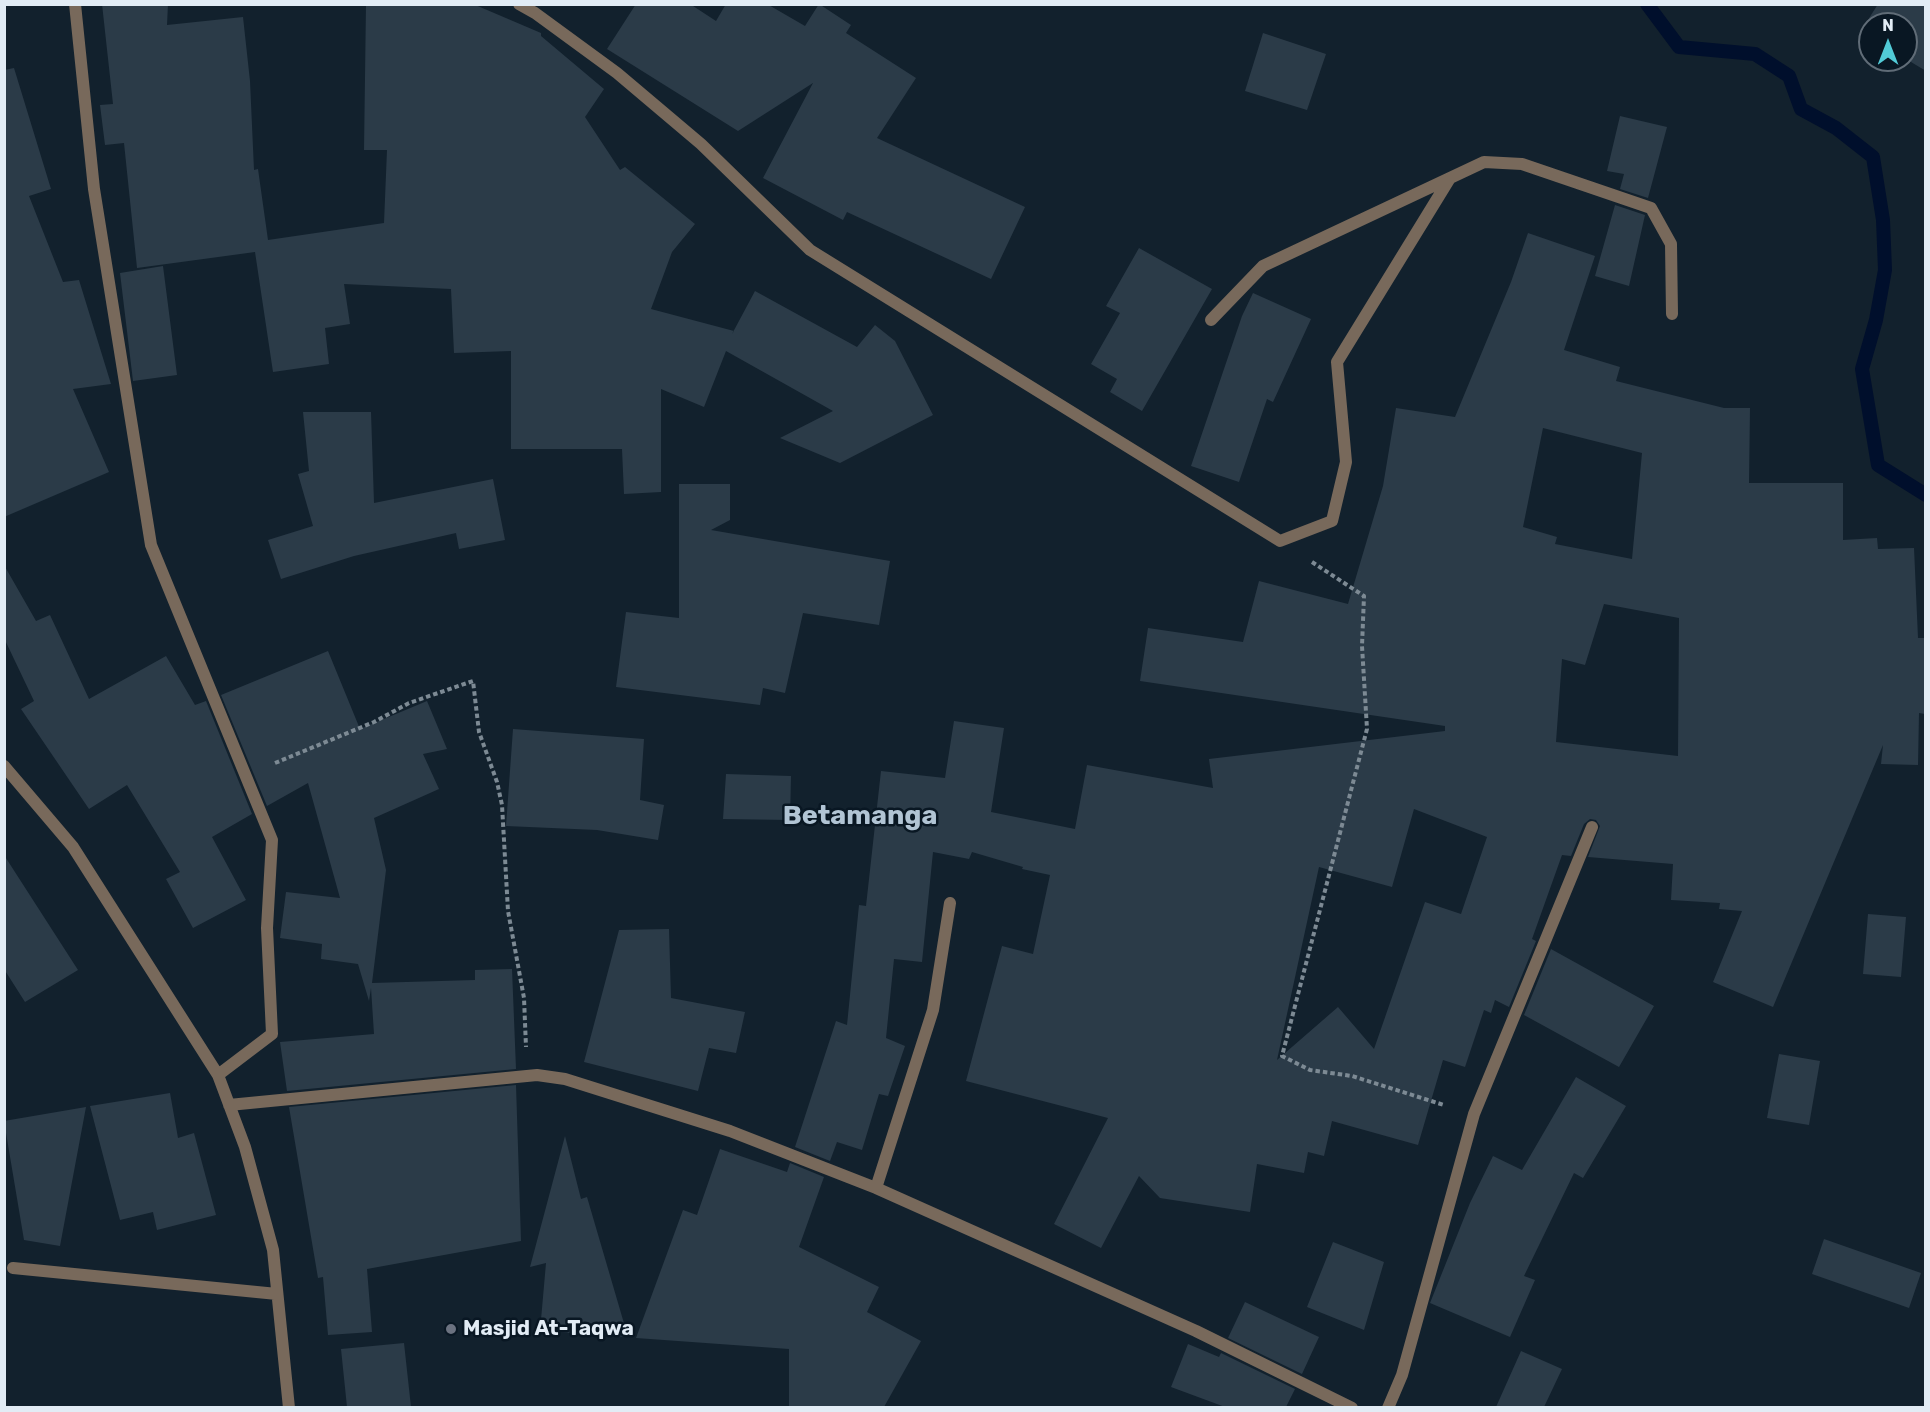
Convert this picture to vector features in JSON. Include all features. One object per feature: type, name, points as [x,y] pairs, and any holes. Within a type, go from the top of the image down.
[{"type":"street","points":[[75,4],[94,189],[151,545],[272,840],[267,928],[272,1034],[218,1075]]},
{"type":"street","points":[[519,4],[535,13],[626,80],[701,144],[810,250],[1280,541],[1332,520],[1346,462],[1337,362],[1450,178]]},
{"type":"street","points":[[1211,321],[1263,266],[1484,162],[1522,164],[1651,207],[1671,244],[1672,314]]},
{"type":"street","points":[[4,766],[73,847],[218,1075],[245,1147],[273,1250],[288,1407]]},
{"type":"street","points":[[1388,1407],[1402,1375],[1474,1114],[1592,827]]},
{"type":"street","points":[[876,1188],[933,1010],[950,903]]},
{"type":"street","points":[[230,1105],[537,1075],[566,1079],[730,1131],[876,1188],[1196,1331],[1352,1407]]},
{"type":"street","points":[[13,1268],[277,1294]]},
{"type":"path","points":[[1280,541],[1364,596],[1362,646],[1367,729],[1282,1056],[1310,1070],[1352,1076],[1474,1114]]},
{"type":"path","points":[[247,776],[374,722],[409,703],[473,681],[479,732],[497,782],[502,805],[508,910],[524,998],[527,1076]]},
{"type":"building","points":[[102,4],[168,4],[167,25],[243,17],[250,81],[254,170],[258,169],[268,240],[384,223],[387,150],[364,150],[366,4],[473,4],[541,33],[541,36],[604,89],[585,117],[620,170],[625,167],[695,224],[672,252],[651,309],[734,331],[755,291],[857,347],[875,325],[895,341],[933,415],[840,463],[780,438],[833,411],[726,351],[704,407],[661,389],[661,492],[624,494],[622,449],[511,449],[511,351],[454,353],[451,289],[344,284],[350,324],[325,328],[329,364],[273,372],[255,252],[137,268],[124,143],[105,145],[100,105],[113,104]]},
{"type":"building","points":[[636,4],[690,4],[716,21],[726,4],[767,4],[805,26],[819,4],[851,25],[846,33],[916,78],[877,138],[1025,207],[991,279],[847,212],[843,220],[763,178],[813,83],[738,131],[607,49]]},
{"type":"building","points":[[1878,4],[1926,4],[1926,71],[1918,66],[1918,12],[1873,12]]},
{"type":"building","points":[[1263,33],[1326,54],[1307,110],[1245,91]]},
{"type":"building","points":[[14,68],[51,189],[29,196],[63,282],[79,280],[111,384],[73,389],[109,472],[4,517],[4,70]]},
{"type":"building","points":[[1620,116],[1667,127],[1648,198],[1620,189],[1624,174],[1607,171]]},
{"type":"building","points":[[1615,205],[1645,215],[1629,286],[1595,276]]},
{"type":"building","points":[[1528,233],[1595,256],[1564,350],[1620,367],[1616,381],[1724,408],[1750,408],[1749,483],[1843,483],[1843,540],[1877,538],[1878,549],[1914,548],[1918,638],[1926,638],[1925,714],[1919,713],[1918,765],[1881,764],[1883,745],[1773,1007],[1713,982],[1742,911],[1719,909],[1720,903],[1671,900],[1673,864],[1588,857],[1600,826],[1596,820],[1590,819],[1584,824],[1571,856],[1562,855],[1532,939],[1536,941],[1509,1007],[1495,1000],[1491,1013],[1484,1010],[1465,1067],[1443,1060],[1418,1145],[1332,1121],[1324,1156],[1308,1152],[1304,1173],[1257,1164],[1250,1212],[1160,1198],[1139,1176],[1101,1248],[1054,1224],[1108,1118],[966,1081],[1002,946],[1033,954],[1050,875],[1022,869],[1023,867],[972,852],[969,859],[933,852],[922,962],[894,959],[886,1038],[905,1046],[888,1096],[879,1094],[862,1150],[837,1142],[830,1161],[795,1147],[836,1021],[847,1025],[859,905],[866,906],[881,771],[945,778],[954,721],[1004,728],[991,812],[1075,829],[1087,765],[1213,788],[1209,759],[1445,731],[1445,726],[1140,681],[1148,628],[1243,642],[1259,581],[1348,604],[1383,486],[1396,408],[1455,417],[1511,282]],"holes":[[[1543,428],[1642,453],[1632,559],[1555,544],[1557,537],[1523,527]],[[1604,604],[1679,618],[1678,756],[1556,742],[1562,659],[1585,665]],[[1414,809],[1487,837],[1461,914],[1425,902],[1374,1049],[1338,1007],[1277,1060],[1319,867],[1392,887]]]},
{"type":"building","points":[[1139,248],[1212,289],[1142,411],[1110,392],[1117,379],[1091,364],[1120,313],[1106,306]]},
{"type":"building","points":[[163,266],[177,375],[133,381],[120,273]]},
{"type":"building","points":[[1253,293],[1311,319],[1273,402],[1267,399],[1239,482],[1191,466],[1242,316]]},
{"type":"building","points":[[303,412],[371,412],[374,503],[493,479],[505,540],[459,549],[456,533],[354,556],[281,579],[268,540],[313,526],[298,474],[309,471]]},
{"type":"building","points":[[679,484],[730,484],[730,520],[711,530],[890,561],[879,625],[803,613],[785,693],[763,688],[760,705],[616,687],[626,612],[679,618]]},
{"type":"building","points":[[4,565],[36,621],[50,615],[89,699],[166,656],[195,705],[206,701],[252,814],[212,837],[246,900],[193,928],[166,879],[180,872],[127,785],[89,809],[21,709],[34,701],[4,638]]},
{"type":"building","points":[[328,651],[360,729],[427,701],[447,749],[423,754],[439,789],[374,818],[386,870],[372,983],[475,980],[475,970],[512,969],[516,1069],[287,1091],[280,1042],[374,1034],[371,988],[369,1001],[358,964],[321,959],[322,944],[280,938],[286,892],[340,898],[308,783],[267,806],[221,695]]},
{"type":"building","points":[[513,729],[644,739],[640,800],[664,805],[658,840],[597,830],[506,826]]},
{"type":"building","points":[[726,774],[791,776],[790,820],[723,819]]},
{"type":"building","points":[[4,855],[78,970],[25,1002],[4,969]]},
{"type":"building","points":[[1868,914],[1906,917],[1901,977],[1863,974]]},
{"type":"building","points":[[669,929],[671,998],[745,1012],[736,1053],[709,1048],[698,1091],[584,1062],[619,930]]},
{"type":"building","points":[[1551,949],[1654,1006],[1619,1067],[1524,1015]]},
{"type":"building","points":[[1779,1054],[1820,1061],[1809,1125],[1767,1118]]},
{"type":"building","points":[[1576,1077],[1626,1106],[1583,1178],[1574,1173],[1524,1276],[1535,1280],[1510,1337],[1430,1303],[1470,1203],[1493,1156],[1522,1170]]},
{"type":"building","points":[[516,1085],[521,1241],[367,1269],[372,1332],[328,1335],[323,1277],[318,1278],[289,1107]]},
{"type":"building","points":[[170,1093],[178,1138],[194,1133],[216,1215],[157,1230],[153,1212],[120,1220],[90,1106]]},
{"type":"building","points":[[86,1107],[60,1246],[24,1240],[4,1121]]},
{"type":"building","points":[[565,1136],[581,1199],[587,1197],[628,1337],[540,1331],[546,1263],[530,1267]]},
{"type":"building","points":[[720,1149],[787,1172],[790,1163],[824,1177],[799,1247],[879,1287],[867,1312],[921,1341],[884,1407],[789,1407],[789,1349],[636,1338],[683,1210],[697,1215]]},
{"type":"building","points":[[1824,1239],[1921,1273],[1909,1308],[1812,1274]]},
{"type":"building","points":[[1333,1242],[1384,1262],[1364,1330],[1307,1307]]},
{"type":"building","points":[[1245,1302],[1319,1337],[1302,1374],[1228,1338]]},
{"type":"building","points":[[404,1343],[411,1407],[347,1407],[341,1349]]},
{"type":"building","points":[[1188,1344],[1219,1357],[1221,1353],[1295,1389],[1286,1407],[1225,1407],[1171,1387]]},
{"type":"building","points":[[1521,1351],[1562,1369],[1544,1407],[1496,1407]]},
{"type":"waterway","points":[[1647,4],[1679,47],[1755,54],[1789,76],[1801,109],[1836,128],[1873,157],[1883,220],[1885,270],[1876,320],[1862,369],[1878,465],[1926,495]]},
{"type":"place","name":"Masjid At-Taqwa","points":[[451,1329]]},
{"type":"district","name":"Betamanga","points":[[860,816]]}]
